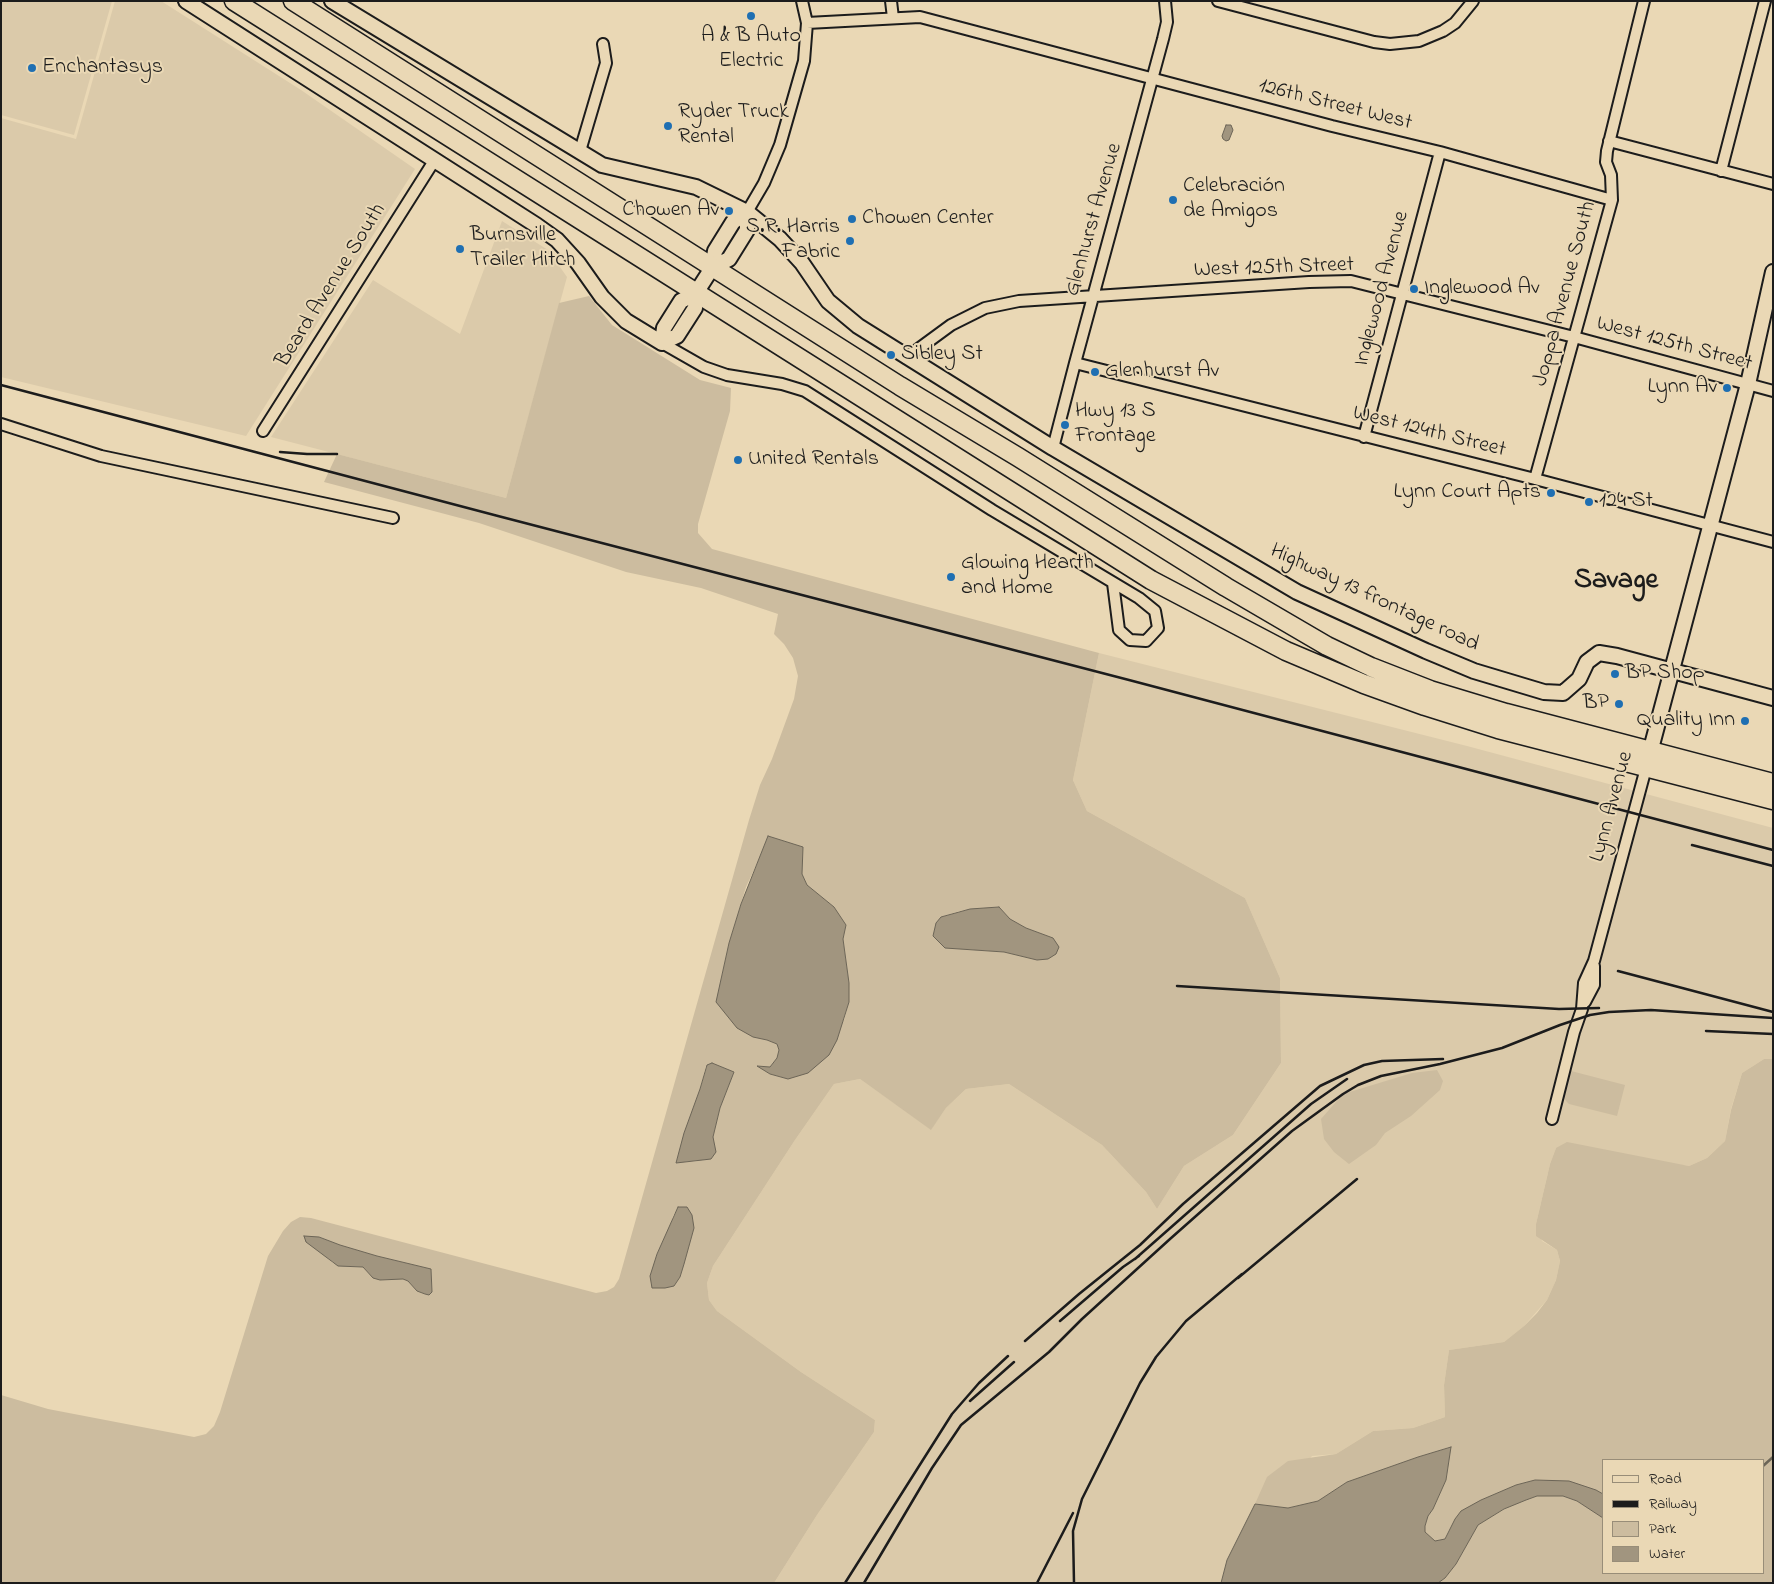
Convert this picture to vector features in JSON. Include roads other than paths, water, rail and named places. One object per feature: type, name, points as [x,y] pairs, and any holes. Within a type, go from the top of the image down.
[{"type":"highway","points":[[234,1],[1151,580],[1286,651],[1364,684],[1425,706],[1519,735],[1773,800]]},
{"type":"highway","points":[[293,1],[900,386],[1226,587],[1327,646],[1371,667],[1430,690],[1506,713],[1773,783]]},
{"type":"street","points":[[186,1],[501,202],[556,240],[578,263],[602,297],[626,321],[704,367],[727,375],[782,384],[804,391],[992,510],[1139,598],[1155,612],[1158,628],[1146,641],[1130,640],[1119,630],[1113,583]]},
{"type":"street","points":[[332,1],[602,164],[696,187],[747,212],[780,239],[802,263],[828,301],[858,326],[906,358],[1053,448]]},
{"type":"street","points":[[662,343],[677,336],[695,308],[696,293],[712,268],[729,259],[747,230],[747,212],[764,183],[780,146],[804,61],[807,23],[802,1]]},
{"type":"street","points":[[891,1],[894,18]]},
{"type":"street","name":"Glenhurst Avenue","points":[[1053,448],[1153,78],[1167,22],[1165,1]]},
{"type":"street","points":[[1218,1],[1374,42],[1390,44],[1419,41],[1443,31],[1455,23],[1473,1]]},
{"type":"street","name":"Joppa Avenue South","points":[[1535,479],[1612,200],[1611,175],[1606,162],[1609,141],[1644,1]]},
{"type":"street","points":[[1721,171],[1766,1]]},
{"type":"street","name":"126th Street West","points":[[807,23],[920,17],[1332,126],[1440,152],[1612,200]]},
{"type":"street","points":[[580,151],[606,63],[603,44]]},
{"type":"street","points":[[1609,141],[1773,184]]},
{"type":"street","name":"Inglewood Avenue","points":[[1364,436],[1440,152]]},
{"type":"street","name":"Beard Avenue South","points":[[262,431],[434,161]]},
{"type":"street","name":"Lynn Avenue","points":[[1552,1119],[1583,1005],[1584,982],[1594,961],[1748,384],[1773,272]]},
{"type":"street","name":"West 125th Street","points":[[906,358],[951,325],[985,308],[1019,300],[1351,281],[1574,337],[1773,391]]},
{"type":"street","name":"West 124th Street","points":[[1075,363],[1535,479],[1773,542]]},
{"type":"street","points":[[1,424],[101,456],[394,518]]},
{"type":"street","name":"Highway 13 frontage road","points":[[1053,448],[1297,592],[1474,671],[1544,692],[1563,693],[1579,679],[1587,662],[1599,653],[1672,671]]},
{"type":"street","points":[[1672,671],[1773,698]]},
{"type":"water","points":[[1226,125],[1231,125],[1233,130],[1229,140],[1226,141],[1222,136]]},
{"type":"water","points":[[768,836],[803,847],[802,874],[807,885],[834,907],[846,925],[843,939],[849,983],[849,1002],[837,1040],[829,1055],[808,1073],[788,1079],[770,1074],[757,1066],[770,1067],[777,1058],[779,1050],[777,1044],[753,1037],[737,1028],[716,1002],[729,943],[741,904]]},
{"type":"water","points":[[999,907],[1010,919],[1026,928],[1053,938],[1059,947],[1056,954],[1048,959],[1037,960],[1004,952],[945,948],[933,936],[936,923],[941,917],[970,909]]},
{"type":"water","points":[[712,1063],[734,1072],[720,1108],[713,1137],[716,1152],[711,1159],[676,1163],[707,1065]]},
{"type":"water","points":[[678,1207],[687,1207],[692,1215],[694,1228],[680,1277],[674,1286],[652,1288],[650,1276],[657,1254]]},
{"type":"water","points":[[304,1236],[319,1237],[377,1256],[431,1269],[432,1292],[429,1295],[417,1291],[408,1281],[403,1279],[380,1280],[373,1278],[363,1267],[338,1266],[306,1242]]},
{"type":"water","points":[[1451,1447],[1446,1480],[1425,1526],[1425,1532],[1435,1541],[1445,1539],[1461,1511],[1516,1485],[1535,1480],[1569,1481],[1596,1490],[1602,1493],[1602,1517],[1577,1501],[1563,1496],[1537,1496],[1526,1500],[1504,1509],[1478,1525],[1456,1564],[1445,1578],[1438,1583],[1221,1583],[1227,1560],[1255,1504],[1288,1508],[1318,1501],[1347,1482]]},
{"type":"waterway","points":[[1764,1465],[1773,1457]]},
{"type":"railway","points":[[1,385],[1773,850]]},
{"type":"railway","points":[[280,452],[337,454]]},
{"type":"railway","points":[[1692,845],[1773,866]]},
{"type":"railway","points":[[1618,971],[1773,1012]]},
{"type":"railway","points":[[1177,986],[1559,1009],[1599,1008]]},
{"type":"railway","points":[[864,1583],[932,1468],[961,1425],[1049,1352],[1082,1319],[1292,1131],[1343,1094],[1358,1085],[1381,1076],[1440,1064],[1502,1048],[1590,1015],[1651,1010],[1773,1018]]},
{"type":"railway","points":[[1706,1031],[1773,1034]]},
{"type":"railway","points":[[1025,1341],[1140,1245],[1183,1204],[1320,1086],[1364,1065],[1382,1061],[1443,1059]]},
{"type":"railway","points":[[1135,1259],[1311,1104],[1347,1079]]},
{"type":"railway","points":[[1238,1278],[1357,1179]]},
{"type":"railway","points":[[1060,1321],[1123,1267],[1139,1256]]},
{"type":"railway","points":[[1074,1583],[1073,1531],[1082,1499],[1140,1383],[1156,1357],[1186,1321],[1242,1274]]},
{"type":"railway","points":[[845,1583],[952,1414],[979,1383],[1008,1356]]},
{"type":"railway","points":[[970,1401],[1014,1362]]},
{"type":"railway","points":[[1037,1583],[1073,1513]]},
{"type":"place","name":"A & B Auto Electric","points":[[751,16]]},
{"type":"place","name":"Enchantasys","points":[[32,68]]},
{"type":"place","name":"Ryder Truck Rental","points":[[668,126]]},
{"type":"place","name":"Celebración de Amigos","points":[[1173,200]]},
{"type":"place","name":"Chowen Av","points":[[729,211]]},
{"type":"place","name":"Chowen Center","points":[[852,219]]},
{"type":"place","name":"S.R. Harris Fabric","points":[[850,241]]},
{"type":"place","name":"Burnsville Trailer Hitch","points":[[460,249]]},
{"type":"place","name":"Inglewood Av","points":[[1414,289]]},
{"type":"place","name":"Sibley St","points":[[891,355]]},
{"type":"place","name":"Glenhurst Av","points":[[1095,372]]},
{"type":"place","name":"Lynn Av","points":[[1727,388]]},
{"type":"place","name":"Hwy 13 S Frontage","points":[[1065,425]]},
{"type":"place","name":"United Rentals","points":[[738,460]]},
{"type":"place","name":"Lynn Court Apts","points":[[1551,493]]},
{"type":"place","name":"124 St","points":[[1589,502]]},
{"type":"place","name":"Glowing Hearth and Home","points":[[951,577]]},
{"type":"place","name":"BP Shop","points":[[1615,674]]},
{"type":"place","name":"BP","points":[[1619,704]]},
{"type":"place","name":"Quality Inn","points":[[1745,721]]},
{"type":"district","name":"Savage","points":[[1616,582]]}]
